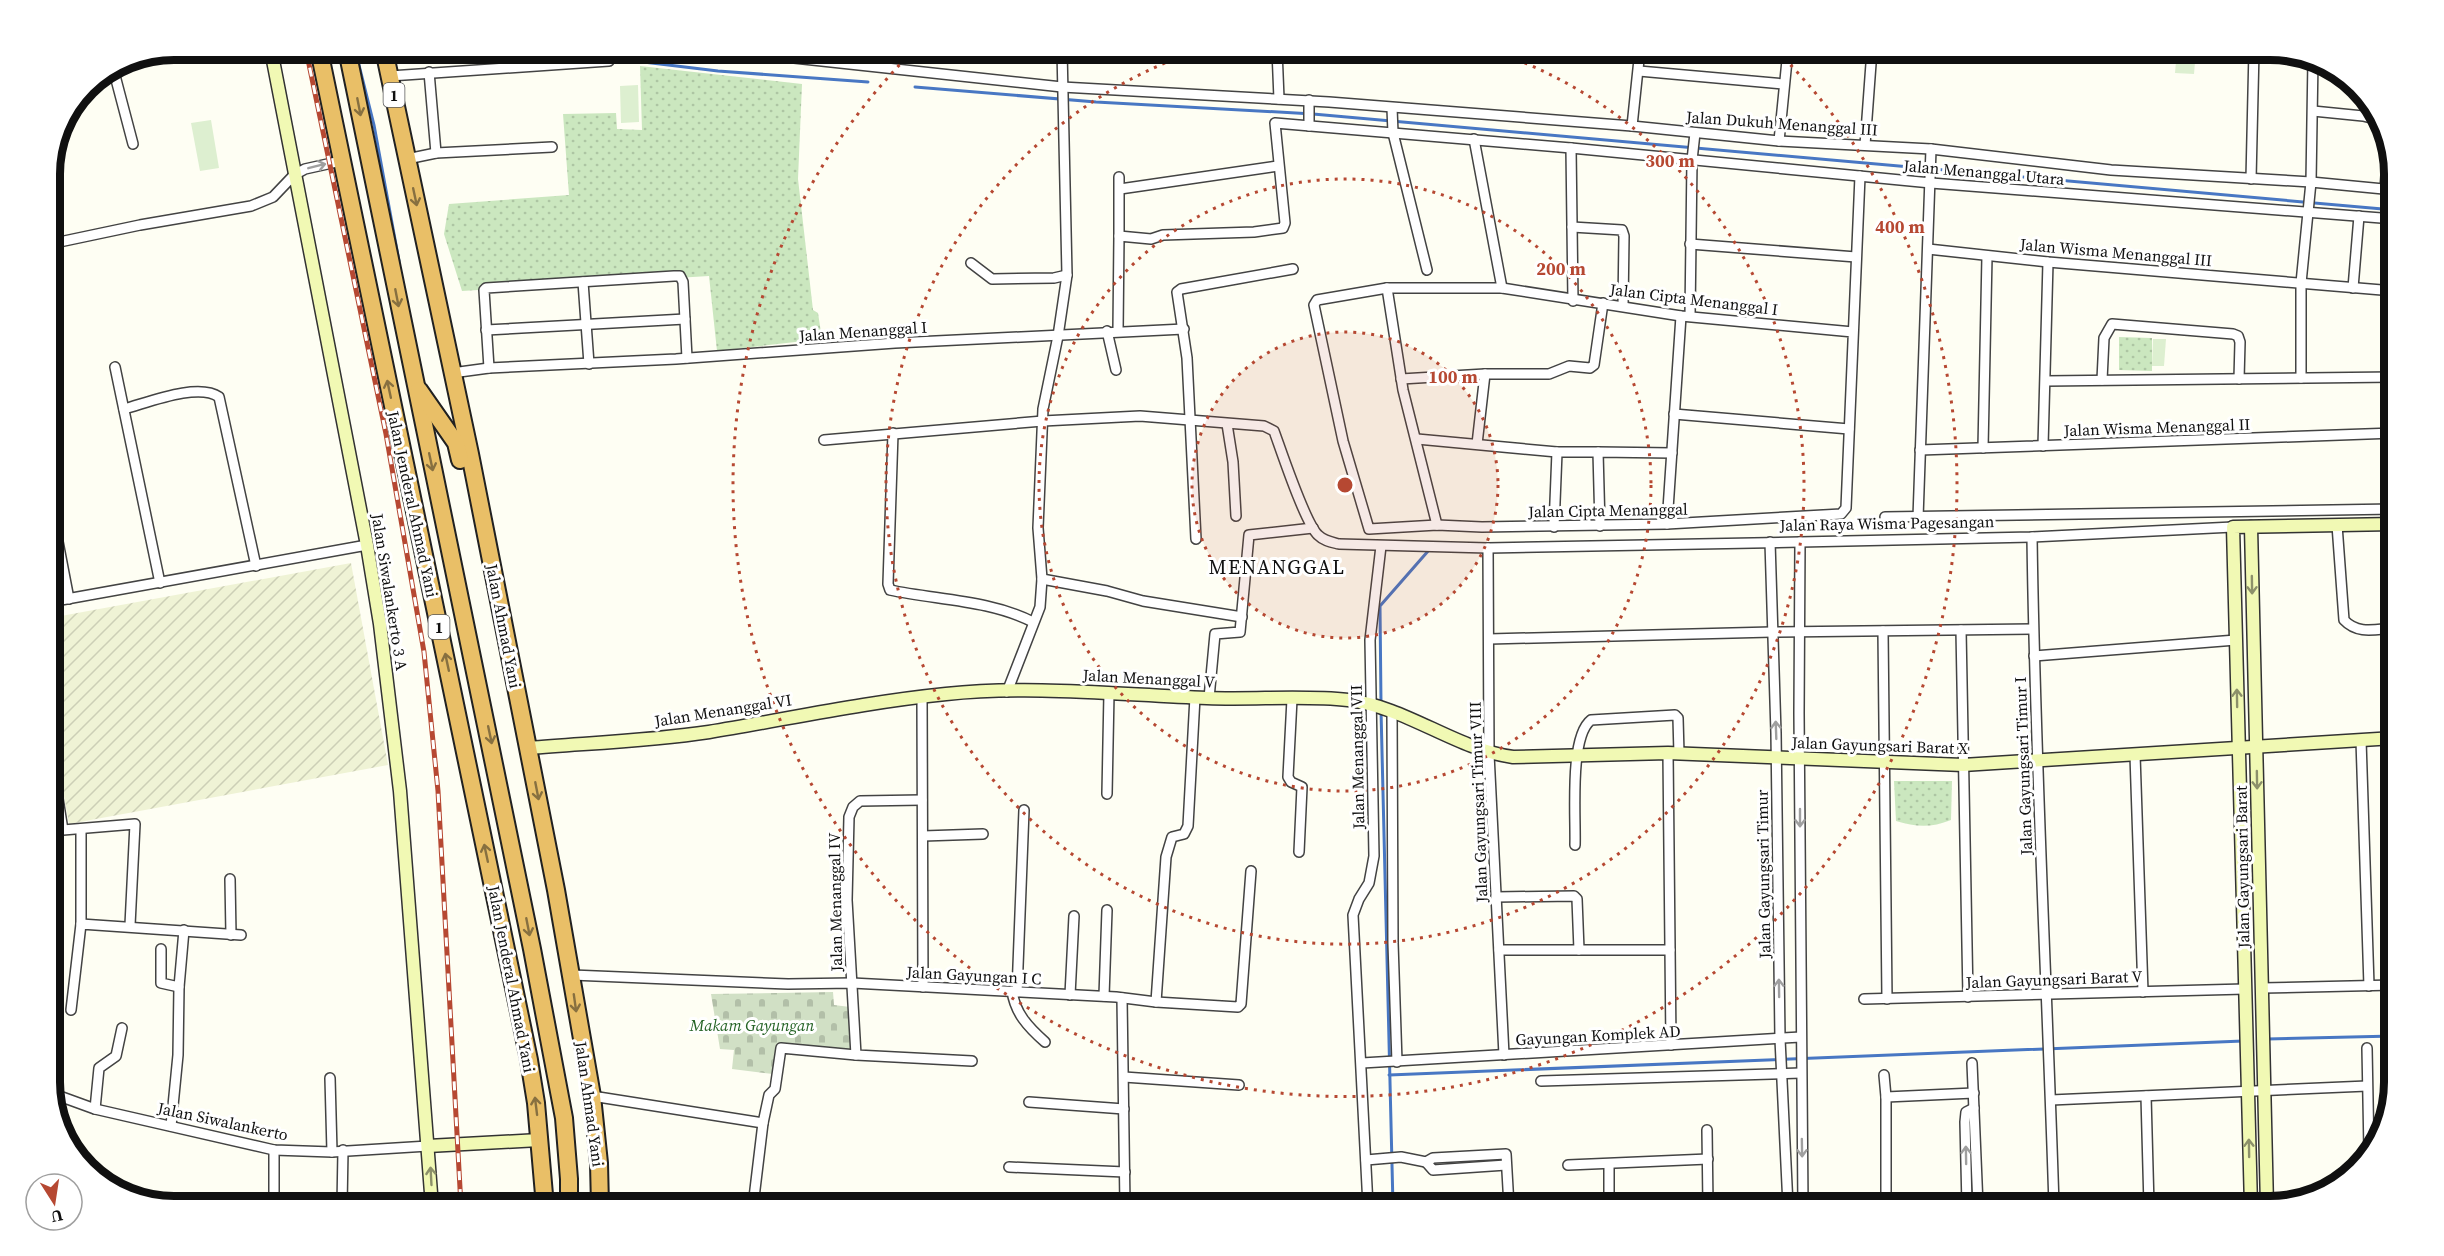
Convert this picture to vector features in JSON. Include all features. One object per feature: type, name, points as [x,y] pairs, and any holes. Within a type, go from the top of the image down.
[{"type":"highway","name":"Jalan Jenderal Ahmad Yani","points":[[321,60],[536,1103],[544,1196]]},
{"type":"highway","name":"Jalan Jenderal Ahmad Yani","points":[[349,60],[415,385],[492,744],[532,949],[564,1118],[569,1196]]},
{"type":"highway","name":"Jalan Ahmad Yani","points":[[386,60],[529,748],[572,975],[592,1096],[600,1196]]},
{"type":"highway","points":[[415,385],[456,443],[479,548],[490,559]]},
{"type":"street","name":"Jalan Siwalankerto 3 A","points":[[273,60],[367,545],[381,635],[400,791],[431,1196]]},
{"type":"street","name":"Jalan Dukuh Menanggal III","points":[[836,60],[1062,92],[1279,99],[1632,126],[1694,136],[1865,145],[2111,170],[2384,190]]},
{"type":"street","points":[[1007,692],[1040,607],[1042,579],[1038,528],[1042,421],[1067,274],[1062,60]]},
{"type":"street","points":[[1277,60],[1279,99]]},
{"type":"street","points":[[1632,126],[1640,60]]},
{"type":"street","points":[[1779,141],[1787,60]]},
{"type":"street","points":[[1865,145],[1871,60]]},
{"type":"street","points":[[2251,179],[2254,60]]},
{"type":"street","points":[[390,76],[609,61]]},
{"type":"street","points":[[2301,378],[2301,283],[2311,184],[2313,69]]},
{"type":"street","points":[[1639,71],[1784,84]]},
{"type":"street","points":[[429,72],[436,153]]},
{"type":"street","points":[[115,76],[133,144]]},
{"type":"street","points":[[1309,102],[1309,123]]},
{"type":"street","points":[[1392,109],[1393,132],[1427,270]]},
{"type":"street","points":[[2313,111],[2369,118]]},
{"type":"street","name":"Jalan Menanggal Utara","points":[[1278,166],[1275,123],[1309,123],[1572,148],[1693,156],[1860,176],[2307,210],[2384,218]]},
{"type":"street","points":[[1667,524],[1674,414],[1685,316],[1694,136]]},
{"type":"street","points":[[1474,139],[1502,288]]},
{"type":"street","points":[[407,159],[436,153],[552,147]]},
{"type":"street","points":[[1572,148],[1573,301]]},
{"type":"street","points":[[1918,518],[1931,151]]},
{"type":"street","points":[[60,242],[140,225],[251,206],[273,197],[294,175],[305,169],[341,161]]},
{"type":"street","points":[[1119,236],[1151,239],[1161,235],[1254,232],[1283,228],[1285,223],[1278,166],[1120,189]]},
{"type":"street","points":[[1674,414],[1849,429],[1860,176]]},
{"type":"street","points":[[1118,331],[1119,177]]},
{"type":"street","points":[[2353,288],[2359,216]]},
{"type":"street","points":[[1572,227],[1622,230],[1624,236],[1623,306]]},
{"type":"street","points":[[1690,244],[1856,257]]},
{"type":"street","name":"Jalan Wisma Menanggal III","points":[[1928,249],[2048,262],[2384,290]]},
{"type":"street","points":[[1983,448],[1987,256]]},
{"type":"street","points":[[2043,446],[2048,262]]},
{"type":"street","points":[[971,263],[992,279],[1054,278],[1067,274]]},
{"type":"street","points":[[1196,539],[1184,329],[1177,293],[1181,289],[1293,269]]},
{"type":"street","points":[[489,368],[486,288],[680,276],[683,282],[687,358]]},
{"type":"street","points":[[583,282],[589,364]]},
{"type":"street","name":"Jalan Cipta Menanggal I","points":[[1369,529],[1343,441],[1314,305],[1317,300],[1388,288],[1431,286],[1502,288],[1573,301],[1603,303],[1685,316],[1853,332]]},
{"type":"street","points":[[1388,288],[1401,379],[1437,525]]},
{"type":"street","points":[[1401,379],[1485,374],[1545,374],[1569,366],[1593,367],[1603,303]]},
{"type":"street","points":[[486,330],[685,319]]},
{"type":"street","points":[[2102,380],[2104,338],[2112,324],[2238,336],[2240,342],[2239,379]]},
{"type":"street","name":"Jalan Menanggal I","points":[[452,373],[489,368],[687,358],[895,343],[1184,329]]},
{"type":"street","points":[[1107,332],[1116,370]]},
{"type":"street","points":[[115,367],[160,583]]},
{"type":"street","points":[[1477,444],[1485,374]]},
{"type":"street","points":[[2046,381],[2384,376]]},
{"type":"street","points":[[124,409],[188,392],[211,392],[219,397],[256,566]]},
{"type":"street","points":[[824,440],[1042,421],[1140,416],[1264,426],[1274,431],[1312,528],[1249,535],[1242,617],[1238,633],[1215,634],[1209,698]]},
{"type":"street","points":[[1227,424],[1233,462],[1236,516]]},
{"type":"street","name":"Jalan Cipta Menanggal","points":[[1369,529],[1437,525],[1667,524],[1837,514],[1846,508],[1849,429]]},
{"type":"street","points":[[894,433],[888,532],[890,590],[963,602],[1024,617],[1033,622]]},
{"type":"street","name":"Jalan Wisma Menanggal II","points":[[1920,450],[2384,433]]},
{"type":"street","points":[[1417,439],[1557,452],[1672,453]]},
{"type":"street","points":[[1554,526],[1557,452]]},
{"type":"street","points":[[1598,452],[1600,526]]},
{"type":"street","name":"Jalan Raya Wisma Pagesangan","points":[[1885,517],[2384,509]]},
{"type":"street","name":"Jalan Raya Wisma Pagesangan","points":[[1312,528],[1325,540],[1339,544],[1488,548],[2032,537],[2233,527],[2384,524]]},
{"type":"street","points":[[2337,525],[2344,620],[2360,631],[2384,629]]},
{"type":"street","name":"Jalan Gayungsari Barat","points":[[2233,527],[2250,1196]]},
{"type":"street","name":"Jalan Gayungsari Barat","points":[[2251,527],[2267,1196]]},
{"type":"street","name":"Jalan Gayungsari Timur I","points":[[2032,537],[2036,762],[2048,994],[2054,1196]]},
{"type":"street","name":"Jalan Gayungsari Timur","points":[[1770,542],[1780,1043],[1787,1196]]},
{"type":"street","points":[[1800,542],[1799,760],[1803,1196]]},
{"type":"street","points":[[60,600],[367,545]]},
{"type":"street","name":"Jalan Menanggal VII","points":[[1368,1196],[1353,915],[1359,898],[1369,883],[1374,856],[1380,708],[1370,640],[1381,546]]},
{"type":"street","name":"Jalan Gayungsari Timur VIII","points":[[1488,548],[1489,754],[1504,1055]]},
{"type":"street","points":[[60,552],[69,599]]},
{"type":"street","points":[[1042,579],[1107,591],[1143,601],[1242,617]]},
{"type":"street","points":[[1489,639],[2033,629]]},
{"type":"street","points":[[1961,630],[1968,997]]},
{"type":"street","points":[[1883,631],[1887,999]]},
{"type":"street","points":[[2034,656],[2236,640]]},
{"type":"street","name":"Jalan Menanggal V","points":[[922,697],[1007,692],[1109,693],[1195,698],[1344,700],[1380,708]]},
{"type":"street","points":[[1107,794],[1109,693]]},
{"type":"street","points":[[922,697],[922,987]]},
{"type":"street","name":"Jalan Menanggal VI","points":[[529,748],[706,732],[821,711],[922,697]]},
{"type":"street","points":[[1156,1002],[1166,857],[1172,837],[1184,834],[1188,826],[1195,698]]},
{"type":"street","points":[[1293,699],[1288,777],[1291,782],[1302,787],[1299,852]]},
{"type":"street","points":[[1380,708],[1393,943],[1395,1062]]},
{"type":"street","name":"Jalan Gayungsari Barat X","points":[[1380,708],[1489,754],[1522,757],[1673,754],[1776,757],[1884,764],[1964,765],[2384,739]]},
{"type":"street","points":[[1575,845],[1577,755],[1581,732],[1591,720],[1675,715],[1678,718],[1673,754],[1671,1045]]},
{"type":"street","points":[[2361,740],[2369,986]]},
{"type":"street","points":[[2135,755],[2143,992]]},
{"type":"street","name":"Jalan Menanggal IV","points":[[856,1055],[847,900],[849,817],[853,807],[860,801],[922,800]]},
{"type":"street","points":[[1024,810],[1014,1004],[1020,1015],[1045,1042]]},
{"type":"street","points":[[60,812],[62,828],[65,831],[135,825],[130,925]]},
{"type":"street","points":[[71,1010],[81,924],[81,829]]},
{"type":"street","points":[[922,836],[983,834]]},
{"type":"street","name":"Jalan Gayungan I C","points":[[572,975],[788,984],[852,983],[1104,996],[1156,1002],[1240,1006],[1251,871]]},
{"type":"street","points":[[81,924],[130,925],[236,935],[230,879]]},
{"type":"street","points":[[1496,897],[1574,896],[1577,899],[1579,950]]},
{"type":"street","points":[[1104,996],[1107,910]]},
{"type":"street","points":[[1070,995],[1074,916]]},
{"type":"street","points":[[171,1126],[178,1055],[179,987],[184,930]]},
{"type":"street","points":[[161,949],[161,983],[179,987]]},
{"type":"street","points":[[1499,950],[1670,950]]},
{"type":"street","points":[[2262,988],[2384,985]]},
{"type":"street","name":"Jalan Gayungsari Barat V","points":[[1864,999],[2245,988]]},
{"type":"street","points":[[1122,998],[1125,1196]]},
{"type":"street","points":[[96,1109],[99,1068],[116,1056],[122,1028]]},
{"type":"street","name":"Gayungan Komplek AD","points":[[1362,1063],[1671,1045],[1801,1042]]},
{"type":"street","points":[[754,1196],[763,1123],[769,1095],[775,1089],[781,1048],[856,1055],[972,1061]]},
{"type":"street","points":[[2367,1048],[2368,1141]]},
{"type":"street","points":[[1972,1063],[1978,1196]]},
{"type":"street","points":[[1541,1081],[1801,1070]]},
{"type":"street","points":[[1884,1075],[1886,1196]]},
{"type":"street","points":[[1124,1077],[1239,1085]]},
{"type":"street","points":[[330,1078],[332,1152]]},
{"type":"street","points":[[2050,1100],[2367,1086]]},
{"type":"street","points":[[1886,1098],[1974,1093]]},
{"type":"street","points":[[592,1096],[763,1123]]},
{"type":"street","points":[[2146,1096],[2149,1196]]},
{"type":"street","name":"Jalan Siwalankerto","points":[[61,1097],[96,1109],[274,1150],[332,1152],[428,1146]]},
{"type":"street","points":[[1029,1102],[1124,1109]]},
{"type":"street","points":[[1967,1196],[1965,1122],[1966,1112],[1974,1108]]},
{"type":"street","points":[[1707,1131],[1708,1196]]},
{"type":"street","points":[[428,1146],[539,1140]]},
{"type":"street","points":[[274,1150],[274,1196]]},
{"type":"street","points":[[342,1196],[343,1150]]},
{"type":"street","points":[[1366,1160],[1401,1157],[1426,1162],[1433,1158],[1506,1154],[1508,1196]]},
{"type":"street","points":[[1568,1165],[1708,1159]]},
{"type":"street","points":[[1609,1164],[1609,1196]]},
{"type":"street","points":[[1009,1167],[1125,1172]]},
{"type":"green space","points":[[2176,60],[2195,60],[2194,74],[2175,73]]},
{"type":"green space","points":[[640,66],[802,84],[798,179],[813,310],[818,313],[822,339],[717,351],[709,276],[462,291],[444,234],[449,204],[569,195],[563,114],[616,113],[617,129],[642,130]]},
{"type":"green space","points":[[638,85],[639,122],[621,123],[620,86]]},
{"type":"green space","points":[[211,120],[219,168],[200,171],[191,123]]},
{"type":"green space","points":[[2119,337],[2152,338],[2152,371],[2119,370]]},
{"type":"green space","points":[[2153,339],[2166,339],[2164,366],[2152,366]]},
{"type":"green space","points":[[351,563],[388,765],[69,824],[60,774],[60,616]]},
{"type":"green space","points":[[1894,781],[1952,781],[1951,820],[1924,826],[1896,821]]},
{"type":"green space","name":"Makam Gayungan","points":[[833,992],[834,1005],[850,1007],[852,1052],[778,1044],[773,1074],[732,1069],[734,1050],[720,1049],[711,994]]},
{"type":"waterway","points":[[358,60],[374,125],[399,261]]},
{"type":"waterway","points":[[627,60],[718,71],[868,82]]},
{"type":"waterway","points":[[915,87],[1096,102],[1313,114],[2384,209]]},
{"type":"waterway","points":[[1381,704],[1380,606],[1429,550]]},
{"type":"waterway","points":[[1381,710],[1393,1196]]},
{"type":"waterway","points":[[2267,1039],[2384,1036]]},
{"type":"waterway","points":[[1389,1075],[2243,1041]]},
{"type":"railway","points":[[308,60],[386,434],[424,652],[438,791],[460,1196]]},
{"type":"district","name":"MENANGGAL","points":[[1277,567]]}]
